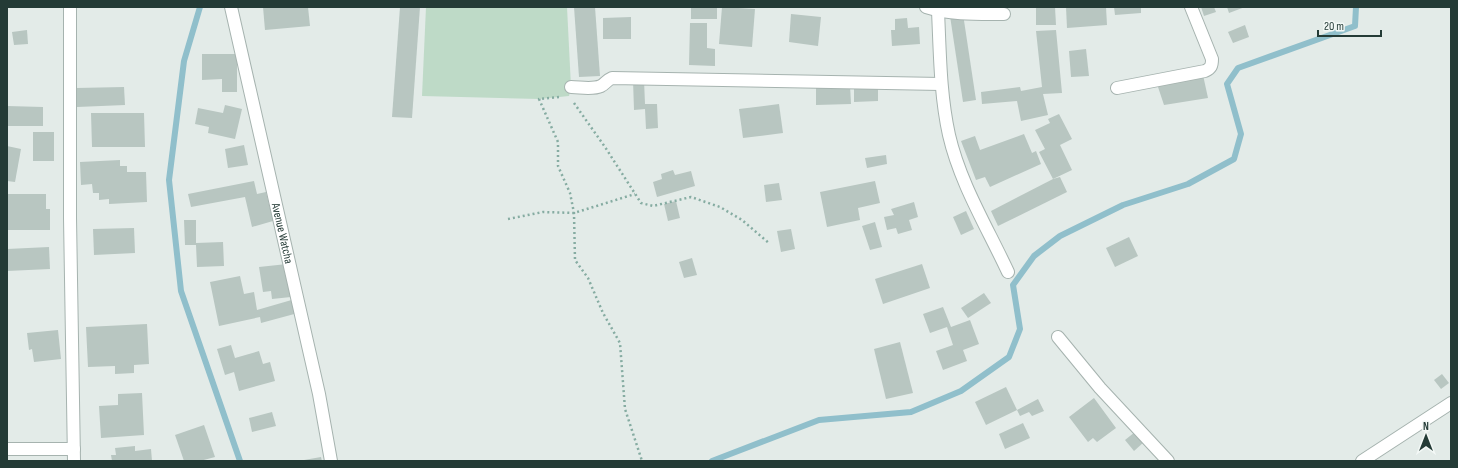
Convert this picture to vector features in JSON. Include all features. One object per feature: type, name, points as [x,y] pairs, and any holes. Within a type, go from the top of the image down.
[{"type":"street","points":[[7,449],[74,455],[70,218],[70,7]]},
{"type":"street","name":"Avenue Watcha","points":[[231,7],[319,394],[331,461]]},
{"type":"street","points":[[926,7],[938,11],[1004,14]]},
{"type":"street","points":[[1118,88],[1205,71],[1210,68],[1212,65],[1212,59],[1191,7]]},
{"type":"street","points":[[938,11],[941,84],[950,135],[957,163],[1008,272]]},
{"type":"street","points":[[571,87],[594,88],[603,85],[608,79],[612,78],[941,84]]},
{"type":"street","points":[[1058,337],[1100,388],[1168,461]]},
{"type":"street","points":[[1362,461],[1451,403]]},
{"type":"path","points":[[539,99],[558,142],[558,166],[570,193],[574,213],[575,260],[588,278],[603,313],[620,343],[625,409],[642,461]]},
{"type":"path","points":[[574,103],[605,147],[641,203],[653,206],[690,197],[720,207],[742,220],[770,244]]},
{"type":"path","points":[[508,219],[543,212],[574,213],[635,194]]},
{"type":"green space","points":[[426,7],[567,7],[571,87],[569,96],[539,99],[422,96]]},
{"type":"building","points":[[263,7],[308,7],[310,26],[265,30]]},
{"type":"building","points":[[400,7],[420,7],[412,118],[392,117]]},
{"type":"building","points":[[574,7],[595,7],[600,76],[579,77]]},
{"type":"building","points":[[691,7],[717,7],[717,19],[691,19]]},
{"type":"building","points":[[722,7],[755,9],[752,47],[719,44]]},
{"type":"building","points":[[1036,7],[1055,7],[1056,25],[1036,25]]},
{"type":"building","points":[[1066,7],[1106,7],[1107,25],[1067,28]]},
{"type":"building","points":[[1114,7],[1141,7],[1141,13],[1115,15]]},
{"type":"building","points":[[1201,7],[1214,7],[1216,12],[1204,16]]},
{"type":"building","points":[[1227,7],[1245,7],[1229,13]]},
{"type":"building","points":[[791,14],[821,17],[818,46],[789,42]]},
{"type":"building","points":[[963,14],[976,100],[963,102],[950,16]]},
{"type":"building","points":[[631,17],[631,39],[603,39],[603,18]]},
{"type":"building","points":[[907,18],[908,28],[919,27],[920,44],[892,46],[891,30],[895,30],[895,19]]},
{"type":"building","points":[[690,23],[707,23],[707,48],[715,49],[715,66],[689,65]]},
{"type":"building","points":[[1245,25],[1249,37],[1233,43],[1228,32]]},
{"type":"building","points":[[27,30],[28,44],[14,45],[12,32]]},
{"type":"building","points":[[1056,30],[1062,93],[1043,94],[1048,115],[1021,121],[1017,101],[982,104],[981,92],[1020,87],[1021,91],[1042,87],[1036,31]]},
{"type":"building","points":[[1086,49],[1089,76],[1071,77],[1069,51]]},
{"type":"building","points":[[202,54],[237,54],[237,92],[222,92],[222,79],[202,80]]},
{"type":"building","points":[[1203,75],[1208,98],[1164,105],[1156,81]]},
{"type":"building","points":[[633,80],[644,80],[645,104],[657,104],[658,128],[646,129],[645,109],[634,110]]},
{"type":"building","points":[[850,85],[851,104],[816,105],[816,86]]},
{"type":"building","points":[[878,85],[878,101],[854,102],[854,86]]},
{"type":"building","points":[[124,87],[125,105],[77,107],[76,88]]},
{"type":"building","points":[[779,104],[783,133],[743,138],[739,109]]},
{"type":"building","points":[[225,105],[242,109],[235,139],[208,133],[209,127],[195,124],[198,108],[223,113]]},
{"type":"building","points":[[7,106],[43,107],[43,126],[7,126]]},
{"type":"building","points":[[91,113],[144,113],[145,147],[92,147]]},
{"type":"building","points":[[1059,114],[1072,139],[1060,145],[1072,170],[1053,179],[1039,152],[1045,149],[1035,130],[1050,123],[1048,119]]},
{"type":"building","points":[[33,132],[54,132],[54,161],[33,161]]},
{"type":"building","points":[[1024,134],[1032,153],[1036,151],[1041,164],[990,187],[985,177],[976,180],[961,141],[975,136],[980,150]]},
{"type":"building","points":[[244,145],[248,165],[228,168],[225,149]]},
{"type":"building","points":[[7,146],[21,149],[15,182],[7,181]]},
{"type":"building","points":[[886,155],[887,164],[867,168],[865,158]]},
{"type":"building","points":[[120,160],[120,166],[127,166],[127,172],[146,172],[147,202],[109,204],[109,199],[99,200],[99,193],[93,193],[92,184],[81,185],[80,162]]},
{"type":"building","points":[[673,170],[675,175],[691,171],[695,186],[657,197],[653,182],[662,179],[661,174]]},
{"type":"building","points":[[1060,177],[1067,192],[998,226],[991,211],[1053,179]]},
{"type":"building","points":[[254,181],[257,194],[266,192],[273,221],[252,227],[245,197],[191,207],[188,194]]},
{"type":"building","points":[[875,181],[880,203],[858,208],[860,220],[827,227],[820,192]]},
{"type":"building","points":[[779,183],[782,200],[766,202],[764,185]]},
{"type":"building","points":[[7,194],[46,194],[46,209],[50,209],[50,230],[7,230]]},
{"type":"building","points":[[676,201],[680,218],[668,221],[664,204]]},
{"type":"building","points":[[914,202],[918,217],[909,220],[912,230],[898,234],[896,228],[887,230],[884,217],[894,215],[891,209]]},
{"type":"building","points":[[966,211],[974,229],[961,235],[953,217]]},
{"type":"building","points":[[184,220],[196,220],[196,243],[223,242],[224,266],[197,267],[196,245],[185,245]]},
{"type":"building","points":[[875,222],[882,247],[870,250],[862,226]]},
{"type":"building","points":[[134,228],[135,253],[94,255],[93,229]]},
{"type":"building","points":[[791,229],[795,249],[781,252],[777,231]]},
{"type":"building","points":[[1129,237],[1138,256],[1115,267],[1106,248]]},
{"type":"building","points":[[49,247],[50,269],[7,271],[7,249]]},
{"type":"building","points":[[692,258],[697,275],[684,278],[679,262]]},
{"type":"building","points":[[287,264],[291,297],[272,299],[271,291],[263,292],[259,267]]},
{"type":"building","points":[[922,264],[930,288],[883,304],[875,279]]},
{"type":"building","points":[[240,276],[244,294],[254,292],[257,310],[295,299],[298,313],[261,323],[260,317],[219,326],[210,282]]},
{"type":"building","points":[[984,293],[991,303],[968,318],[961,308]]},
{"type":"building","points":[[943,307],[951,327],[970,320],[979,344],[963,350],[967,361],[943,370],[936,351],[953,345],[947,327],[930,333],[923,314]]},
{"type":"building","points":[[147,324],[149,364],[134,365],[134,373],[115,374],[115,366],[88,367],[86,327]]},
{"type":"building","points":[[58,330],[61,359],[34,362],[32,349],[29,350],[27,333]]},
{"type":"building","points":[[900,342],[913,393],[886,399],[874,349]]},
{"type":"building","points":[[231,345],[235,358],[259,351],[263,364],[270,362],[275,381],[239,391],[234,372],[225,375],[217,349]]},
{"type":"building","points":[[1442,374],[1449,383],[1441,389],[1434,380]]},
{"type":"building","points":[[1006,387],[1017,410],[986,425],[975,402]]},
{"type":"building","points":[[142,393],[144,435],[101,438],[99,406],[118,405],[118,394]]},
{"type":"building","points":[[1094,398],[1116,428],[1097,442],[1093,438],[1088,442],[1069,417]]},
{"type":"building","points":[[1038,399],[1044,411],[1032,416],[1029,412],[1020,416],[1017,410]]},
{"type":"building","points":[[272,412],[276,426],[252,432],[249,418]]},
{"type":"building","points":[[1023,423],[1030,438],[1005,449],[999,434]]},
{"type":"building","points":[[204,425],[215,457],[200,461],[184,461],[175,435]]},
{"type":"building","points":[[1135,432],[1144,442],[1134,451],[1125,440]]},
{"type":"building","points":[[135,446],[135,451],[151,449],[152,461],[112,461],[111,455],[116,455],[115,448]]},
{"type":"building","points":[[321,457],[322,461],[304,461],[304,460]]},
{"type":"waterway","points":[[200,7],[184,61],[169,180],[181,291],[240,461]]},
{"type":"waterway","points":[[712,461],[819,420],[911,412],[961,391],[1009,357],[1020,329],[1013,285],[1034,256],[1060,236],[1123,205],[1188,184],[1234,159],[1241,134],[1227,84],[1238,68],[1355,26],[1356,7]]}]
